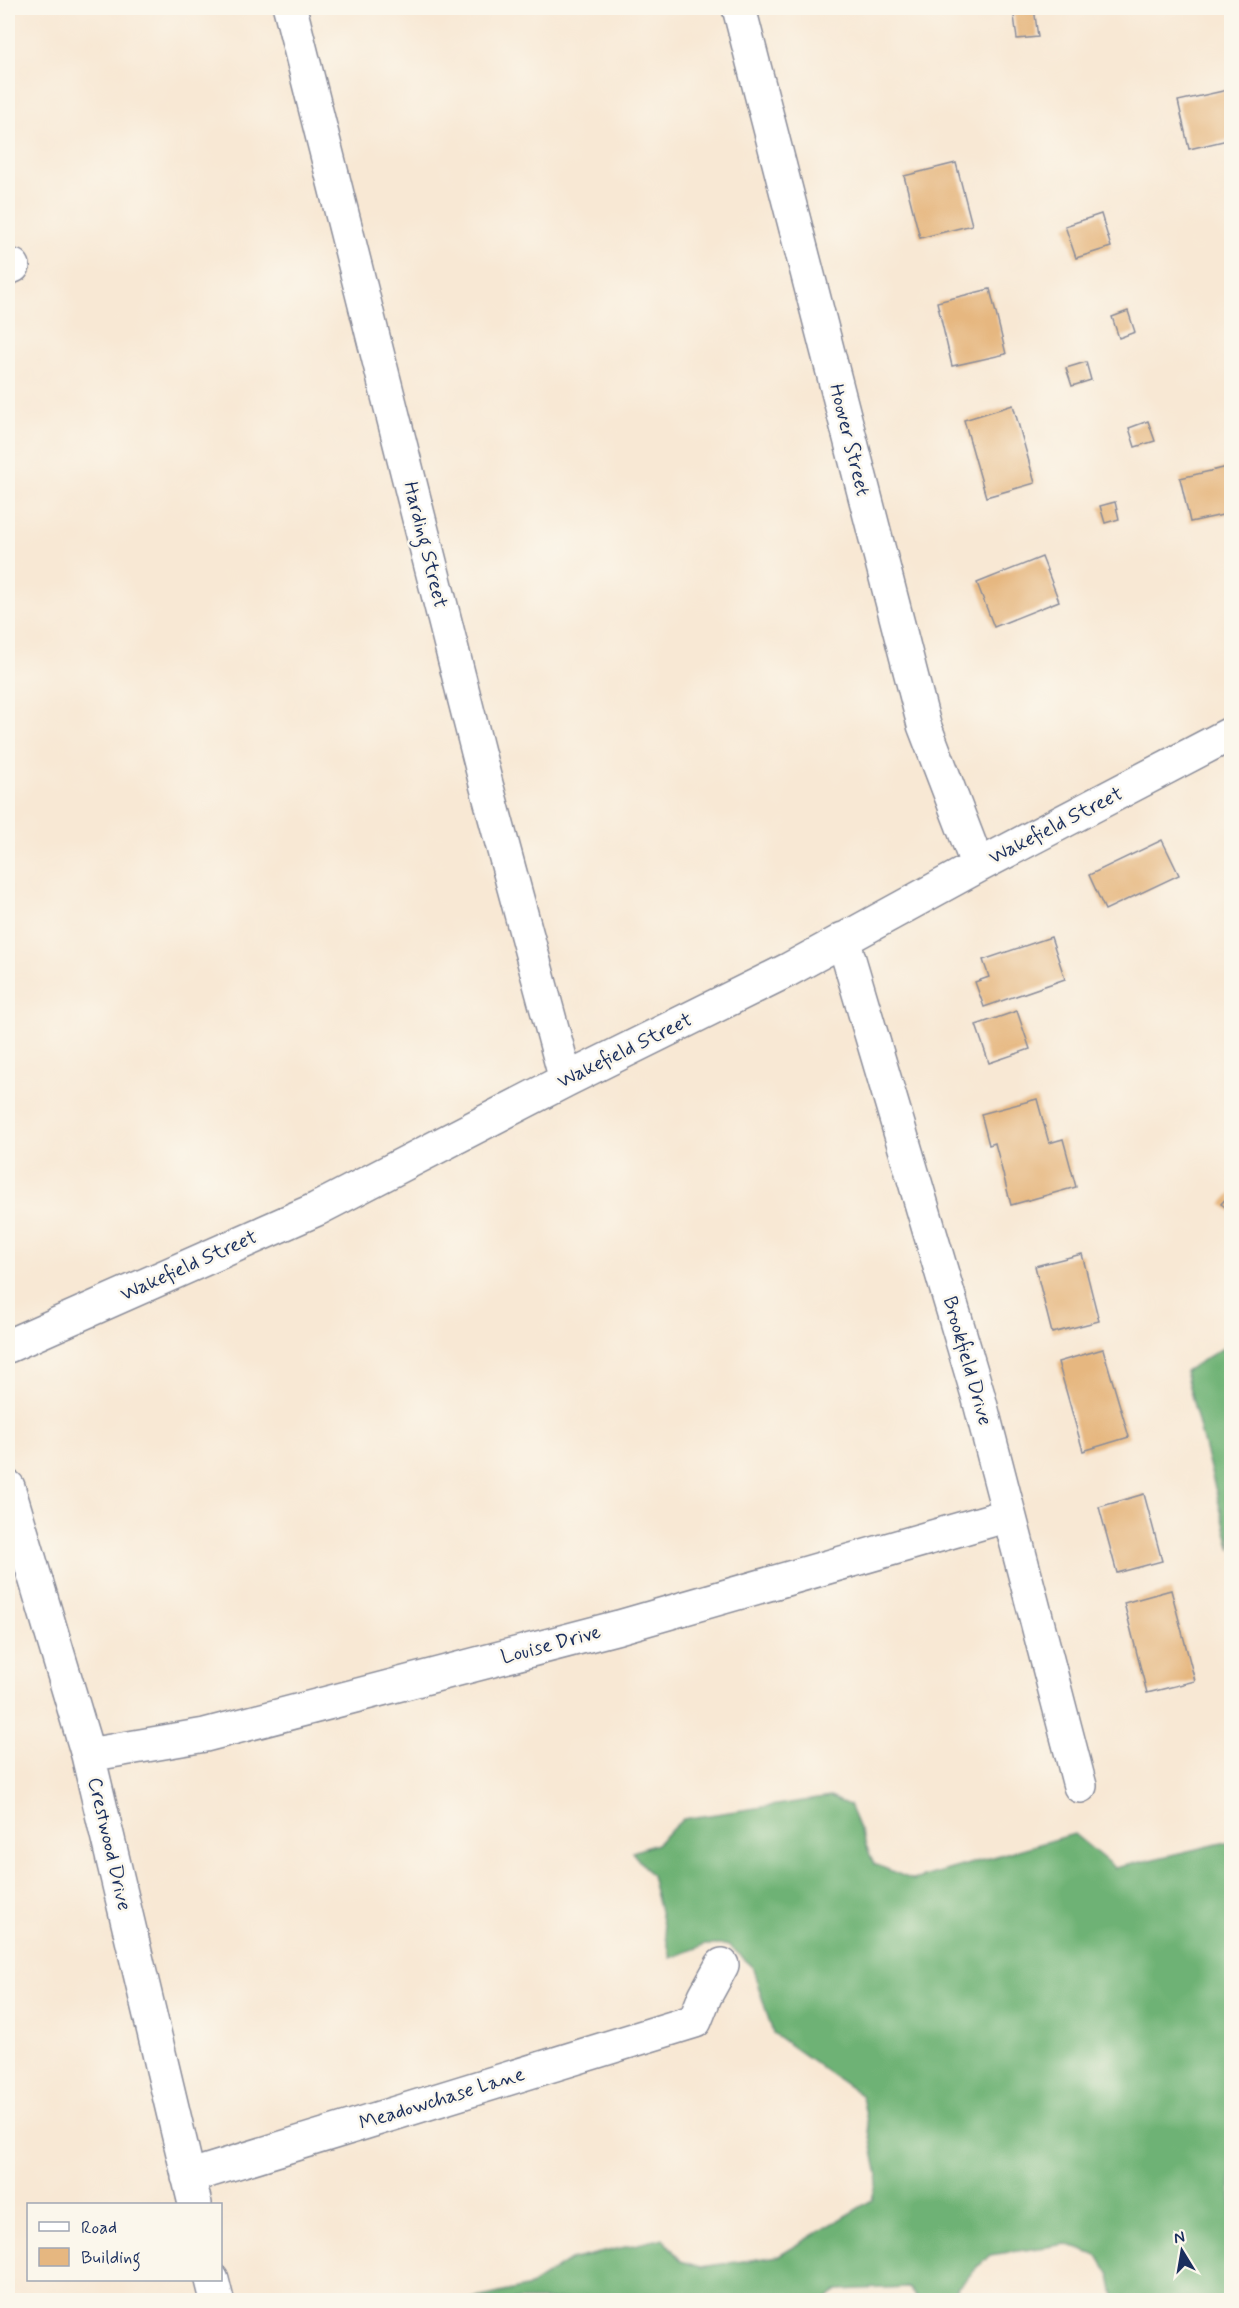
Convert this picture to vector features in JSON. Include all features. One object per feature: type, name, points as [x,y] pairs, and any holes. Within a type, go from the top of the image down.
[{"type":"street","name":"Harding Street","points":[[291,8],[486,784],[566,1080]]},
{"type":"street","name":"Hoover Street","points":[[739,8],[924,725],[978,866]]},
{"type":"street","name":"Wakefield Street","points":[[8,1346],[317,1209],[566,1080],[788,970],[978,866],[1232,733]]},
{"type":"street","name":"Brookfield Drive","points":[[843,939],[978,1395],[1080,1786]]},
{"type":"street","name":"Crestwood Drive","points":[[8,1486],[88,1755],[192,2191]]},
{"type":"street","name":"Louise Drive","points":[[88,1755],[205,1735],[447,1672],[630,1624],[1009,1515]]},
{"type":"street","name":"Meadowchase Lane","points":[[192,2191],[695,2021],[722,1965]]},
{"type":"street","points":[[212,2281],[217,2301]]},
{"type":"green space","points":[[1231,1343],[1231,1550],[1185,1371]]},
{"type":"green space","points":[[830,1797],[849,1805],[874,1864],[913,1880],[1074,1834],[1115,1868],[1231,1841],[1231,2300],[1115,2300],[1110,2275],[1099,2257],[1067,2244],[990,2255],[957,2288],[958,2300],[918,2300],[908,2287],[837,2290],[826,2300],[468,2300],[530,2286],[570,2260],[663,2238],[681,2261],[701,2267],[779,2256],[872,2200],[878,2176],[862,2096],[773,2033],[752,1966],[729,1945],[704,1945],[671,1958],[651,1875],[632,1852],[656,1844],[683,1819]]},
{"type":"building","points":[[1013,8],[1034,8],[1038,37],[1017,39]]},
{"type":"building","points":[[1232,89],[1232,139],[1189,149],[1178,101]]},
{"type":"building","points":[[956,163],[972,225],[920,238],[904,176]]},
{"type":"building","points":[[1101,214],[1111,247],[1076,258],[1065,226]]},
{"type":"building","points":[[990,289],[1006,354],[952,366],[937,302]]},
{"type":"building","points":[[1128,311],[1135,332],[1119,338],[1112,317]]},
{"type":"building","points":[[1086,362],[1091,380],[1072,386],[1066,368]]},
{"type":"building","points":[[1013,405],[1035,483],[986,497],[964,420]]},
{"type":"building","points":[[1148,421],[1155,441],[1135,447],[1129,428]]},
{"type":"building","points":[[1232,466],[1232,513],[1190,522],[1180,478]]},
{"type":"building","points":[[1115,502],[1119,519],[1105,523],[1100,506]]},
{"type":"building","points":[[1042,557],[1059,601],[994,627],[977,583]]},
{"type":"building","points":[[1162,840],[1179,875],[1105,910],[1089,875]]},
{"type":"building","points":[[1051,937],[1065,979],[984,1007],[975,982],[989,977],[983,960]]},
{"type":"building","points":[[1017,1011],[1030,1049],[989,1063],[976,1025]]},
{"type":"building","points":[[1037,1099],[1049,1143],[1063,1139],[1076,1187],[1011,1205],[995,1143],[989,1145],[981,1114]]},
{"type":"building","points":[[1232,1192],[1232,1212],[1221,1204]]},
{"type":"building","points":[[1082,1254],[1099,1321],[1052,1333],[1035,1266]]},
{"type":"building","points":[[1103,1349],[1129,1437],[1083,1451],[1058,1362]]},
{"type":"building","points":[[1144,1494],[1162,1561],[1117,1573],[1099,1507]]},
{"type":"building","points":[[1171,1590],[1195,1681],[1147,1693],[1124,1603]]}]
